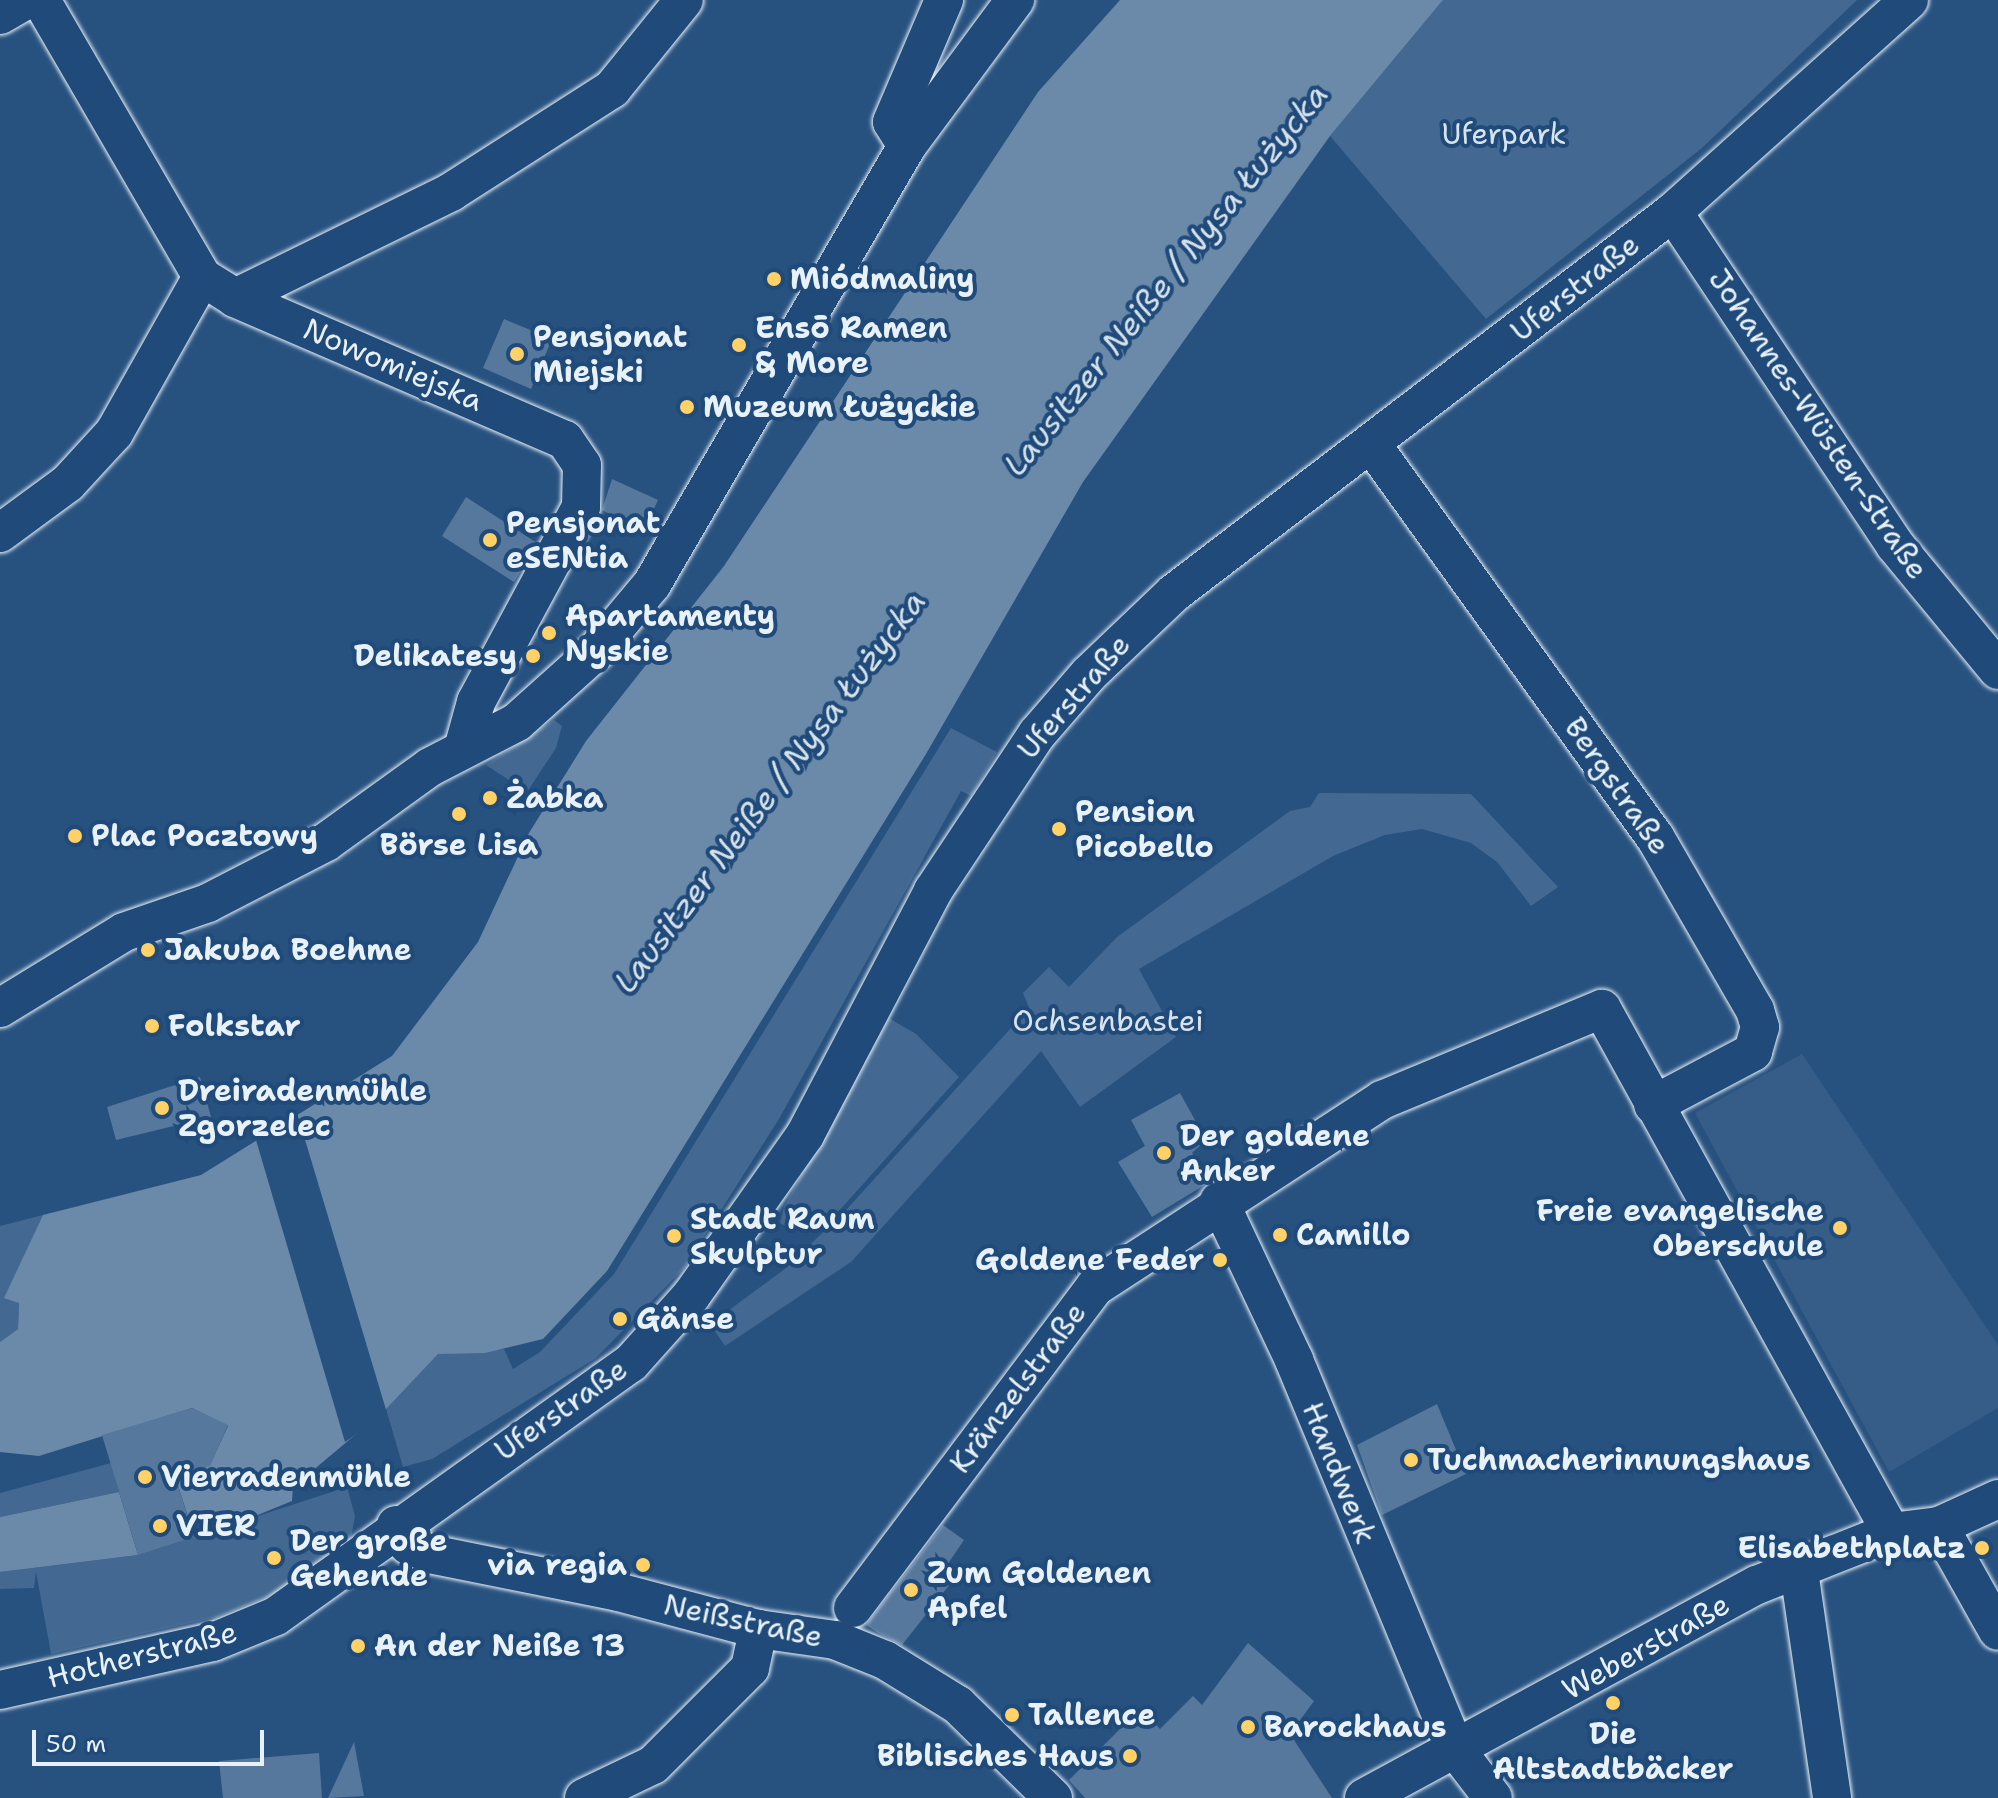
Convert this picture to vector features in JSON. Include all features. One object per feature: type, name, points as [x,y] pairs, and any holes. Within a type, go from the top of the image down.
[{"type":"street","points":[[0,15],[26,0]]},
{"type":"street","name":"Nowomiejska","points":[[41,0],[202,277],[235,298],[565,440],[582,465],[581,507],[476,702],[463,749]]},
{"type":"street","points":[[235,298],[451,192],[612,89],[684,0]]},
{"type":"street","points":[[907,146],[892,122],[944,0]]},
{"type":"street","points":[[0,1008],[124,932],[208,903],[326,842],[463,749],[517,722],[595,652],[652,584],[907,146],[1015,0]]},
{"type":"street","name":"Uferstraße","points":[[396,1525],[631,1363],[669,1323],[805,1135],[933,891],[1037,734],[1131,630],[1673,212],[1909,0]]},
{"type":"street","name":"Johannes-Wüsten-Straße","points":[[1673,212],[1895,545],[1998,670]]},
{"type":"street","points":[[0,533],[68,483],[114,433],[202,277]]},
{"type":"street","name":"Bergstraße","points":[[1372,445],[1655,837],[1755,1010],[1760,1027],[1753,1052],[1653,1105]]},
{"type":"street","name":"Kränzelstraße","points":[[846,1620],[1041,1355],[1095,1287],[1219,1201],[1382,1100],[1602,1009],[1653,1105]]},
{"type":"street","points":[[1653,1105],[1891,1532]]},
{"type":"street","name":"Handwerk","points":[[1219,1201],[1294,1360],[1454,1747],[1493,1798]]},
{"type":"street","name":"Weberstraße","points":[[1364,1798],[1757,1585],[1799,1571],[1891,1532],[1939,1526],[1998,1499]]},
{"type":"street","name":"Neißstraße","points":[[396,1525],[408,1545],[430,1554],[618,1592],[758,1629],[846,1620],[885,1660],[958,1705],[1053,1798]]},
{"type":"street","name":"Hotherstraße","points":[[0,1690],[248,1630],[312,1593],[396,1525]]},
{"type":"street","points":[[1939,1526],[1998,1631]]},
{"type":"street","points":[[1799,1571],[1832,1798]]},
{"type":"street","points":[[584,1798],[653,1765],[750,1668],[758,1629]]},
{"type":"shaded area","name":"Freie evangelische Oberschule","points":[[1802,1054],[1998,1345],[1998,1408],[1889,1472],[1695,1113]]},
{"type":"green space","name":"Uferpark","points":[[1443,0],[1857,0],[1702,148],[1486,319],[1330,136]]},
{"type":"green space","points":[[554,720],[562,726],[556,748],[527,792],[486,765]]},
{"type":"green space","points":[[951,728],[997,752],[971,796],[961,791],[779,1119],[684,1268],[596,1358],[432,1459],[403,1467],[386,1409],[407,1381],[438,1354],[504,1349],[513,1369],[540,1352],[614,1274]]},
{"type":"green space","name":"Ochsenbastei","points":[[1319,793],[1471,794],[1558,887],[1531,906],[1497,862],[1471,843],[1422,829],[1385,835],[1333,856],[1139,969],[1176,1037],[1080,1107],[1041,1051],[851,1262],[725,1346],[710,1324],[786,1268],[847,1209],[1029,1008],[1023,993],[1049,967],[1069,987],[1117,937],[1290,811],[1310,807]]},
{"type":"green space","points":[[889,1018],[916,1034],[959,1077],[838,1212],[785,1226],[780,1223],[784,1207]]},
{"type":"green space","points":[[43,1215],[5,1298],[19,1302],[18,1329],[0,1342],[0,1226]]},
{"type":"green space","points":[[111,1463],[119,1492],[0,1517],[0,1493]]},
{"type":"green space","points":[[347,1487],[355,1516],[351,1538],[335,1556],[271,1595],[217,1617],[51,1654],[36,1572],[34,1588],[0,1589],[0,1572],[138,1555]]},
{"type":"water","name":"Lausitzer Neiße / Nysa Łużycka","points":[[1120,0],[1443,0],[1330,136],[1083,482],[926,754],[607,1271],[543,1339],[485,1353],[438,1354],[386,1409],[293,1487],[292,1501],[238,1523],[189,1520],[175,1476],[210,1465],[228,1426],[192,1408],[39,1456],[0,1452],[0,1342],[18,1329],[19,1303],[4,1298],[43,1215],[201,1175],[392,1056],[478,942],[529,833],[586,741],[724,566],[1038,92]]},
{"type":"water","points":[[119,1492],[138,1555],[0,1572],[0,1517]]},
{"type":"pier","points":[[297,1113],[387,1413],[345,1442],[256,1140]]},
{"type":"building","name":"Pensjonat Miejski","points":[[504,319],[552,339],[531,389],[483,368]]},
{"type":"building","points":[[612,479],[658,500],[643,532],[602,510]]},
{"type":"building","name":"Pensjonat eSENtia","points":[[466,497],[537,543],[514,582],[442,536]]},
{"type":"building","name":"Dreiradenmühle Zgorzelec","points":[[200,1077],[211,1117],[116,1140],[107,1107]]},
{"type":"building","name":"Der goldene Anker","points":[[1180,1093],[1206,1140],[1192,1153],[1211,1181],[1152,1217],[1118,1162],[1145,1146],[1131,1120]]},
{"type":"building","name":"Tuchmacherinnungshaus","points":[[1437,1404],[1466,1474],[1382,1515],[1357,1445]]},
{"type":"building","name":"Vierradenmühle","points":[[192,1408],[228,1425],[210,1466],[175,1476],[194,1537],[138,1555],[102,1435]]},
{"type":"building","name":"Zum Goldenen Apfel","points":[[943,1525],[964,1540],[947,1565],[958,1574],[902,1645],[866,1625]]},
{"type":"building","name":"Barockhaus","points":[[1248,1643],[1314,1701],[1290,1734],[1332,1798],[1085,1798],[1069,1780],[1141,1708],[1160,1729],[1193,1696],[1202,1705]]},
{"type":"building","points":[[354,1742],[364,1796],[328,1798]]},
{"type":"building","points":[[319,1753],[322,1798],[223,1798],[219,1761]]},
{"type":"place","name":"Miódmaliny","points":[[774,279]]},
{"type":"place","name":"Ensō Ramen & More","points":[[739,345]]},
{"type":"place","name":"Pensjonat Miejski","points":[[517,354]]},
{"type":"place","name":"Muzeum Łużyckie","points":[[687,407]]},
{"type":"place","name":"Pensjonat eSENtia","points":[[490,540]]},
{"type":"place","name":"Apartamenty Nyskie","points":[[549,633]]},
{"type":"place","name":"Delikatesy","points":[[533,656]]},
{"type":"place","name":"Żabka","points":[[490,798]]},
{"type":"place","name":"Börse Lisa","points":[[459,814]]},
{"type":"place","name":"Pension Picobello","points":[[1059,829]]},
{"type":"place","name":"Plac Pocztowy","points":[[75,836]]},
{"type":"place","name":"Jakuba Boehme","points":[[148,950]]},
{"type":"place","name":"Folkstar","points":[[152,1026]]},
{"type":"place","name":"Dreiradenmühle Zgorzelec","points":[[162,1108]]},
{"type":"place","name":"Der goldene Anker","points":[[1164,1153]]},
{"type":"place","name":"Freie evangelische Oberschule","points":[[1840,1228]]},
{"type":"place","name":"Camillo","points":[[1280,1235]]},
{"type":"place","name":"Stadt Raum Skulptur","points":[[674,1236]]},
{"type":"place","name":"Goldene Feder","points":[[1220,1260]]},
{"type":"place","name":"Gänse","points":[[620,1319]]},
{"type":"place","name":"Tuchmacherinnungshaus","points":[[1411,1460]]},
{"type":"place","name":"Vierradenmühle","points":[[145,1477]]},
{"type":"place","name":"VIER","points":[[160,1526]]},
{"type":"place","name":"Elisabethplatz","points":[[1982,1548]]},
{"type":"place","name":"Der große Gehende","points":[[274,1558]]},
{"type":"place","name":"via regia","points":[[643,1565]]},
{"type":"place","name":"Zum Goldenen Apfel","points":[[911,1590]]},
{"type":"place","name":"An der Neiße 13","points":[[358,1646]]},
{"type":"place","name":"Die Altstadtbäcker","points":[[1613,1703]]},
{"type":"place","name":"Tallence","points":[[1012,1715]]},
{"type":"place","name":"Barockhaus","points":[[1248,1727]]},
{"type":"place","name":"Biblisches Haus","points":[[1130,1756]]}]
